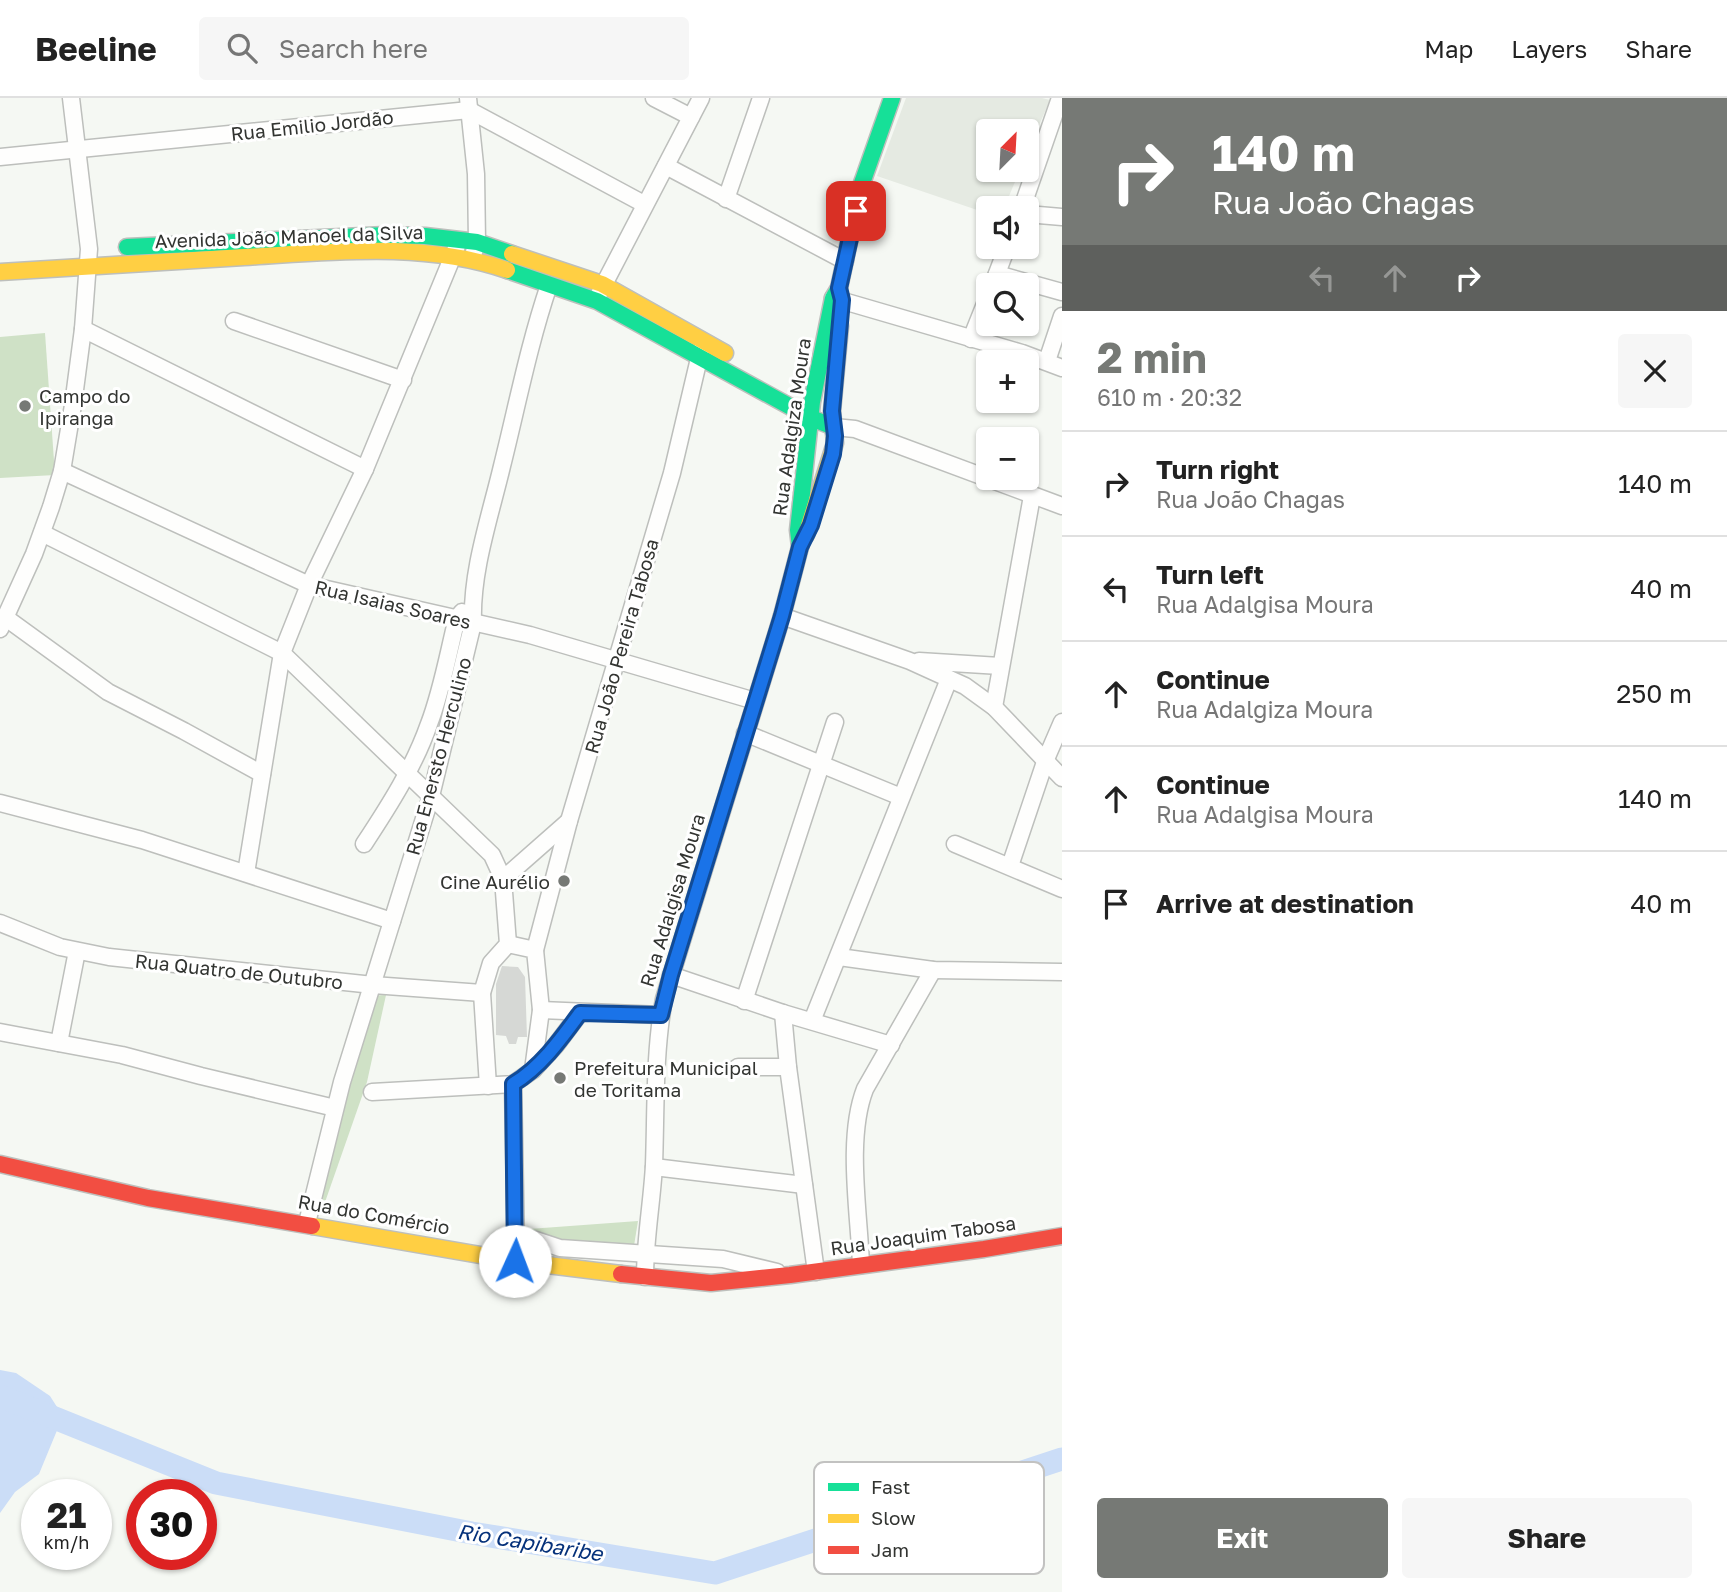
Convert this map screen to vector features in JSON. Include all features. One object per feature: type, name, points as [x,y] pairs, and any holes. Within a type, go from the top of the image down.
[{"type":"street","points":[[71,98],[89,252],[83,329],[62,471],[42,533],[3,623],[108,692],[262,774]]},
{"type":"street","points":[[654,98],[691,117]]},
{"type":"street","points":[[597,301],[602,284],[701,98]]},
{"type":"street","points":[[726,199],[761,98]]},
{"type":"street","points":[[892,98],[861,186],[838,295],[1062,368]]},
{"type":"street","points":[[1026,196],[1060,98]]},
{"type":"street","points":[[468,104],[644,204]]},
{"type":"street","points":[[468,104],[476,174],[477,242],[473,259]]},
{"type":"street","name":"Rua Emilio Jordão","points":[[0,157],[468,104]]},
{"type":"street","points":[[666,166],[845,261]]},
{"type":"street","points":[[1039,215],[1062,217]]},
{"type":"street","name":"Avenida João Manoel da Silva","points":[[5,265],[89,252],[279,238],[386,235],[477,242],[602,284],[811,418],[833,419]]},
{"type":"street","points":[[246,873],[282,653],[309,585],[365,469],[460,239]]},
{"type":"street","name":"Avenida João Manoel da Silva","points":[[5,265],[89,252],[402,250],[453,255],[473,259],[597,301],[812,402],[833,419]]},
{"type":"street","points":[[364,844],[408,774],[429,725],[465,621],[535,326],[549,285]]},
{"type":"street","points":[[1039,288],[1062,292]]},
{"type":"street","name":"Rua Adalgiza Moura","points":[[800,547],[798,530],[812,402],[838,295]]},
{"type":"street","name":"Rua Adalgiza Moura","points":[[800,547],[811,525],[833,454],[838,295]]},
{"type":"street","points":[[1047,361],[1062,316]]},
{"type":"street","points":[[234,321],[402,380]]},
{"type":"street","points":[[971,339],[976,327]]},
{"type":"street","points":[[83,329],[365,469]]},
{"type":"street","name":"Rua João Pereira Tabosa","points":[[533,1070],[541,1010],[536,950],[569,821],[672,473],[701,349]]},
{"type":"street","points":[[833,419],[1062,506]]},
{"type":"street","name":"Rua Isaias Soares","points":[[62,471],[309,585],[530,635],[755,701]]},
{"type":"street","points":[[994,707],[1032,496]]},
{"type":"street","points":[[42,533],[282,653],[492,855],[503,879],[508,944],[491,963],[482,993],[488,1087]]},
{"type":"street","name":"Rua Adalgisa Moura","points":[[645,1277],[654,1167],[661,1015],[782,616],[800,547]]},
{"type":"street","points":[[782,616],[910,661],[965,686],[994,707],[1062,778]]},
{"type":"street","name":"Rua Enersto Herculino","points":[[307,1223],[335,1108],[431,796],[465,621]]},
{"type":"street","points":[[910,661],[1000,666]]},
{"type":"street","points":[[812,1021],[949,680]]},
{"type":"street","points":[[744,1000],[835,722]]},
{"type":"street","points":[[1010,866],[1046,759],[1062,722]]},
{"type":"street","points":[[746,733],[901,797]]},
{"type":"street","points":[[0,803],[142,840],[392,921]]},
{"type":"street","points":[[503,879],[569,821]]},
{"type":"street","points":[[955,844],[1062,889]]},
{"type":"street","name":"Rua Quatro de Outubro","points":[[0,923],[38,940],[109,957],[373,985],[482,993]]},
{"type":"street","points":[[508,944],[536,950]]},
{"type":"street","points":[[59,1044],[77,951]]},
{"type":"street","points":[[839,957],[933,970],[1062,972]]},
{"type":"street","points":[[861,1265],[855,1130],[865,1089],[933,970]]},
{"type":"street","points":[[671,975],[783,1013],[891,1045]]},
{"type":"street","points":[[541,1010],[661,1015]]},
{"type":"street","points":[[372,1092],[513,1084],[533,1070],[580,1013]]},
{"type":"street","points":[[783,1013],[816,1272]]},
{"type":"street","points":[[0,1032],[122,1055],[335,1108]]},
{"type":"street","points":[[738,1067],[788,1068]]},
{"type":"street","points":[[513,1084],[515,1261]]},
{"type":"street","name":"Rua do Comércio","points":[[0,1164],[148,1198],[307,1223],[515,1261],[711,1283],[744,1280]]},
{"type":"street","points":[[654,1167],[804,1185]]},
{"type":"street","name":"Rua Joaquim Tabosa","points":[[744,1280],[984,1249],[1062,1236]]},
{"type":"street","points":[[516,1238],[530,1238],[559,1248],[645,1253]]},
{"type":"street","name":"Rua Joaquim Tabosa","points":[[645,1253],[723,1259],[790,1275]]},
{"type":"shaded area","points":[[906,98],[1050,100],[1040,123],[1040,119],[976,119],[976,182],[1015,182],[1009,196],[976,196],[976,210],[877,176]]},
{"type":"green space","name":"Campo do Ipiranga","points":[[45,333],[55,475],[0,478],[0,337]]},
{"type":"green space","points":[[386,995],[367,1082],[324,1205],[309,1201],[362,996]]},
{"type":"green space","points":[[638,1221],[632,1258],[529,1249],[529,1229]]},
{"type":"water","points":[[0,1370],[16,1373],[50,1396],[57,1407],[58,1428],[39,1474],[32,1479],[21,1479],[21,1488],[0,1513]]},
{"type":"building","points":[[502,966],[518,967],[525,977],[527,1037],[518,1037],[516,1044],[509,1044],[506,1036],[496,1035],[496,984]]},
{"type":"waterway","name":"Rio Capibaribe","points":[[0,1396],[216,1483],[472,1533],[715,1573],[814,1540]]},
{"type":"waterway","name":"Rio Capibaribe","points":[[1044,1465],[1062,1459]]},
{"type":"traffic: fast","points":[[800,547],[798,530],[812,402],[833,298],[839,288],[861,186],[892,98]]},
{"type":"traffic: fast","points":[[127,247],[386,235],[477,242],[512,254]]},
{"type":"traffic: fast","points":[[507,270],[597,301],[811,418],[834,427]]},
{"type":"traffic: slow","points":[[0,272],[343,251],[442,255],[507,270]]},
{"type":"traffic: slow","points":[[512,254],[602,284],[725,353]]},
{"type":"traffic: slow","points":[[806,535],[835,443],[832,411],[840,326]]},
{"type":"traffic: slow","points":[[312,1226],[515,1261],[621,1274]]},
{"type":"traffic: jam","points":[[0,1164],[148,1198],[312,1226]]},
{"type":"traffic: jam","points":[[621,1274],[711,1283],[790,1275],[1062,1236]]},
{"type":"place","name":"Campo do Ipiranga","points":[[25,406]]},
{"type":"place","name":"Cine Aurélio","points":[[564,881]]},
{"type":"place","name":"Prefeitura Municipal de Toritama","points":[[560,1078]]},
{"type":"route","points":[[515,1261],[513,1084],[533,1070],[580,1013],[661,1015],[782,616],[800,547],[811,525],[833,454],[835,436],[832,411],[842,300],[839,288],[856,211]]}]
